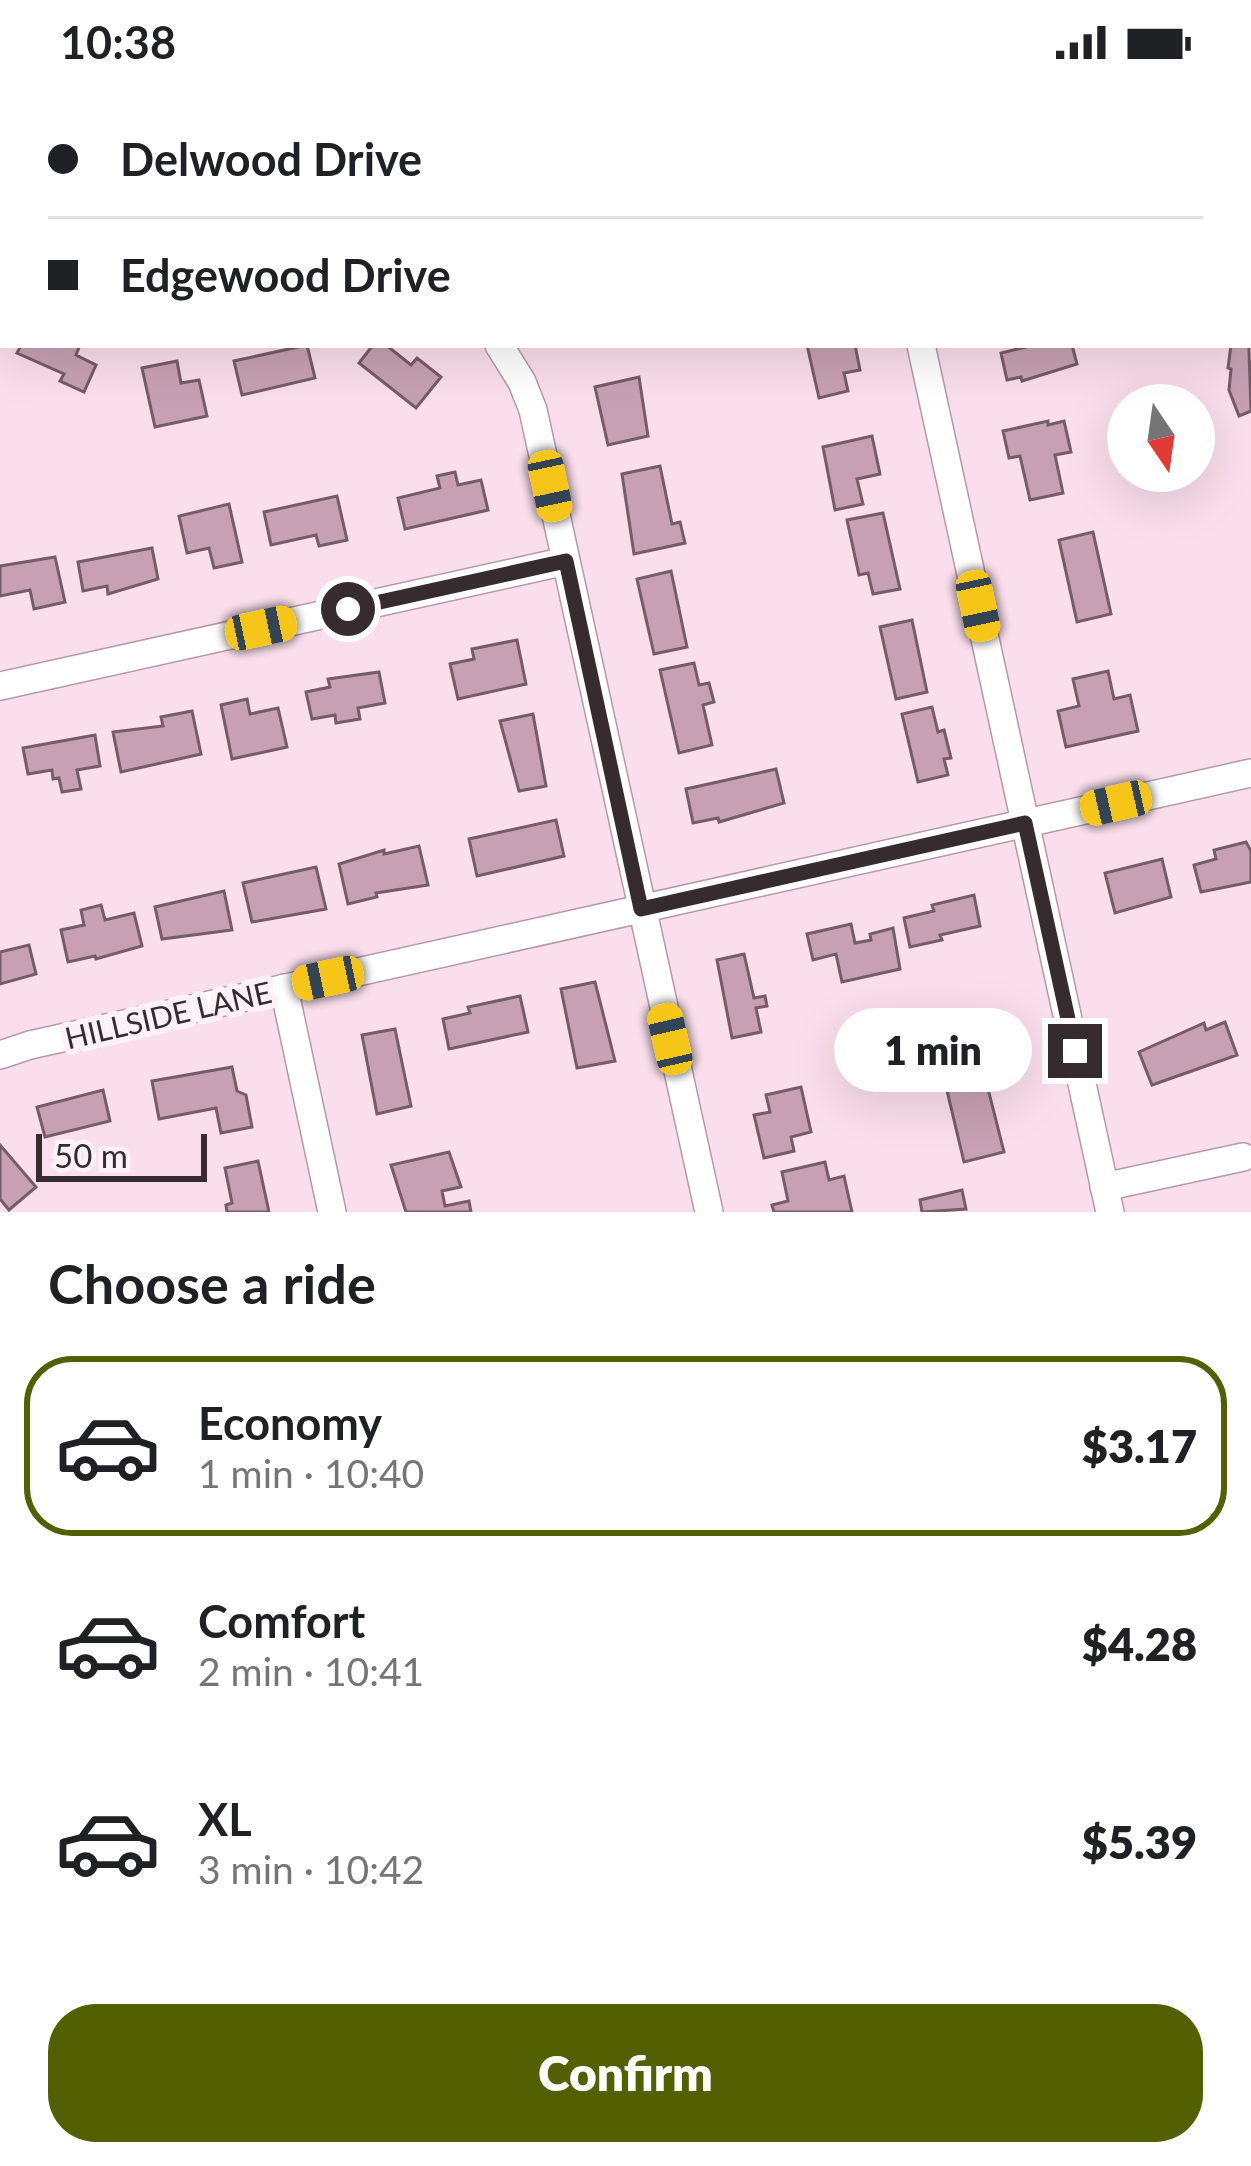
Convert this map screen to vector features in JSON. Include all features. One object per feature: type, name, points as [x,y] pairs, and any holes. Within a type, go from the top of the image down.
[{"type":"street","points":[[501,348],[533,410],[709,1212]]},
{"type":"street","points":[[922,348],[1107,1200],[1243,1157]]},
{"type":"street","points":[[0,686],[566,561]]},
{"type":"street","name":"HILLSIDE LANE","points":[[0,1055],[1251,773]]},
{"type":"street","points":[[284,988],[332,1212]]},
{"type":"building","points":[[20,348],[79,348],[76,355],[96,365],[84,392],[60,381],[64,374],[17,353]]},
{"type":"building","points":[[308,348],[315,378],[242,395],[234,361]]},
{"type":"building","points":[[371,348],[390,348],[411,365],[417,358],[441,377],[416,408],[359,363]]},
{"type":"building","points":[[808,348],[856,348],[860,370],[844,373],[848,391],[819,398]]},
{"type":"building","points":[[1073,348],[1077,364],[1022,381],[1021,377],[1007,380],[1001,353]]},
{"type":"building","points":[[1231,348],[1249,348],[1251,411],[1239,416],[1229,390]]},
{"type":"building","points":[[177,361],[181,383],[199,380],[207,416],[155,427],[142,368]]},
{"type":"building","points":[[639,377],[648,436],[608,445],[595,387]]},
{"type":"building","points":[[1048,421],[1048,425],[1064,421],[1071,452],[1055,455],[1063,493],[1030,500],[1020,456],[1009,458],[1003,431]]},
{"type":"building","points":[[872,436],[880,474],[857,479],[863,504],[835,510],[823,447]]},
{"type":"building","points":[[660,466],[672,524],[680,522],[685,543],[634,554],[622,474]]},
{"type":"building","points":[[455,472],[458,485],[481,480],[488,510],[405,529],[398,498],[440,488],[437,476]]},
{"type":"building","points":[[337,496],[347,540],[319,546],[316,535],[271,545],[264,512]]},
{"type":"building","points":[[229,504],[242,562],[214,568],[209,548],[187,553],[179,516]]},
{"type":"building","points":[[883,513],[900,589],[873,594],[868,573],[859,575],[847,520]]},
{"type":"building","points":[[1093,532],[1111,614],[1077,622],[1059,540]]},
{"type":"building","points":[[152,548],[158,579],[108,594],[107,586],[83,591],[78,562]]},
{"type":"building","points":[[55,557],[65,602],[34,609],[30,590],[0,596],[0,566]]},
{"type":"building","points":[[671,571],[687,647],[654,654],[637,579]]},
{"type":"building","points":[[912,620],[927,692],[896,699],[880,627]]},
{"type":"building","points":[[517,640],[526,684],[458,699],[450,664],[474,659],[472,649]]},
{"type":"building","points":[[694,663],[699,685],[709,683],[714,702],[703,705],[712,745],[679,753],[660,670]]},
{"type":"building","points":[[1108,671],[1114,699],[1130,695],[1138,731],[1066,747],[1058,711],[1079,706],[1073,679]]},
{"type":"building","points":[[379,672],[385,703],[358,708],[360,719],[336,723],[335,715],[312,719],[306,692],[330,687],[328,679]]},
{"type":"building","points":[[247,699],[250,714],[278,708],[287,747],[232,759],[221,705]]},
{"type":"building","points":[[932,707],[951,758],[944,759],[948,775],[918,782],[902,714]]},
{"type":"building","points":[[192,711],[201,754],[121,772],[113,732],[163,726],[161,717]]},
{"type":"building","points":[[533,714],[546,786],[519,791],[500,721]]},
{"type":"building","points":[[95,735],[100,766],[77,770],[81,789],[62,792],[52,770],[28,774],[23,748]]},
{"type":"building","points":[[776,769],[784,803],[719,822],[718,818],[693,823],[686,789]]},
{"type":"building","points":[[556,820],[564,856],[477,876],[469,839]]},
{"type":"building","points":[[1246,842],[1251,851],[1251,882],[1201,892],[1194,865],[1216,859],[1214,850]]},
{"type":"building","points":[[419,846],[428,885],[376,893],[377,897],[348,904],[339,864],[384,850],[384,854]]},
{"type":"building","points":[[1162,859],[1171,897],[1115,913],[1105,873]]},
{"type":"building","points":[[316,867],[326,909],[252,922],[243,883]]},
{"type":"building","points":[[224,891],[232,930],[162,939],[155,907]]},
{"type":"building","points":[[974,895],[980,926],[910,947],[904,918],[934,911],[932,905]]},
{"type":"building","points":[[101,905],[105,920],[134,913],[142,946],[68,962],[61,930],[84,925],[81,910]]},
{"type":"building","points":[[851,924],[855,943],[893,928],[900,969],[842,982],[836,954],[813,960],[807,934]]},
{"type":"building","points":[[29,945],[36,974],[0,984],[0,952]]},
{"type":"building","points":[[744,954],[754,998],[765,996],[767,1006],[756,1008],[761,1032],[732,1038],[717,960]]},
{"type":"building","points":[[595,982],[615,1061],[577,1068],[561,989]]},
{"type":"building","points":[[520,996],[528,1032],[449,1049],[443,1019],[470,1013],[468,1007]]},
{"type":"building","points":[[1225,1022],[1237,1055],[1152,1085],[1139,1052],[1204,1023],[1206,1030]]},
{"type":"building","points":[[395,1029],[411,1106],[377,1114],[362,1035]]},
{"type":"building","points":[[232,1067],[237,1091],[246,1095],[252,1127],[221,1133],[216,1108],[159,1119],[152,1081]]},
{"type":"building","points":[[983,1069],[1004,1152],[964,1162],[944,1078]]},
{"type":"building","points":[[801,1087],[811,1132],[791,1137],[794,1151],[764,1158],[754,1115],[770,1112],[766,1095]]},
{"type":"building","points":[[103,1090],[110,1121],[45,1137],[37,1107]]},
{"type":"building","points":[[0,1145],[36,1187],[9,1210],[0,1199]]},
{"type":"building","points":[[449,1152],[461,1187],[442,1191],[445,1206],[469,1201],[471,1212],[406,1212],[391,1165]]},
{"type":"building","points":[[258,1161],[269,1212],[227,1212],[226,1205],[232,1203],[225,1168]]},
{"type":"building","points":[[825,1162],[829,1180],[844,1176],[852,1212],[774,1212],[772,1205],[788,1201],[782,1172]]},
{"type":"building","points":[[962,1190],[966,1209],[922,1212],[920,1200]]},
{"type":"route","points":[[348,609],[566,561],[641,909],[1025,823],[1075,1051]]}]
